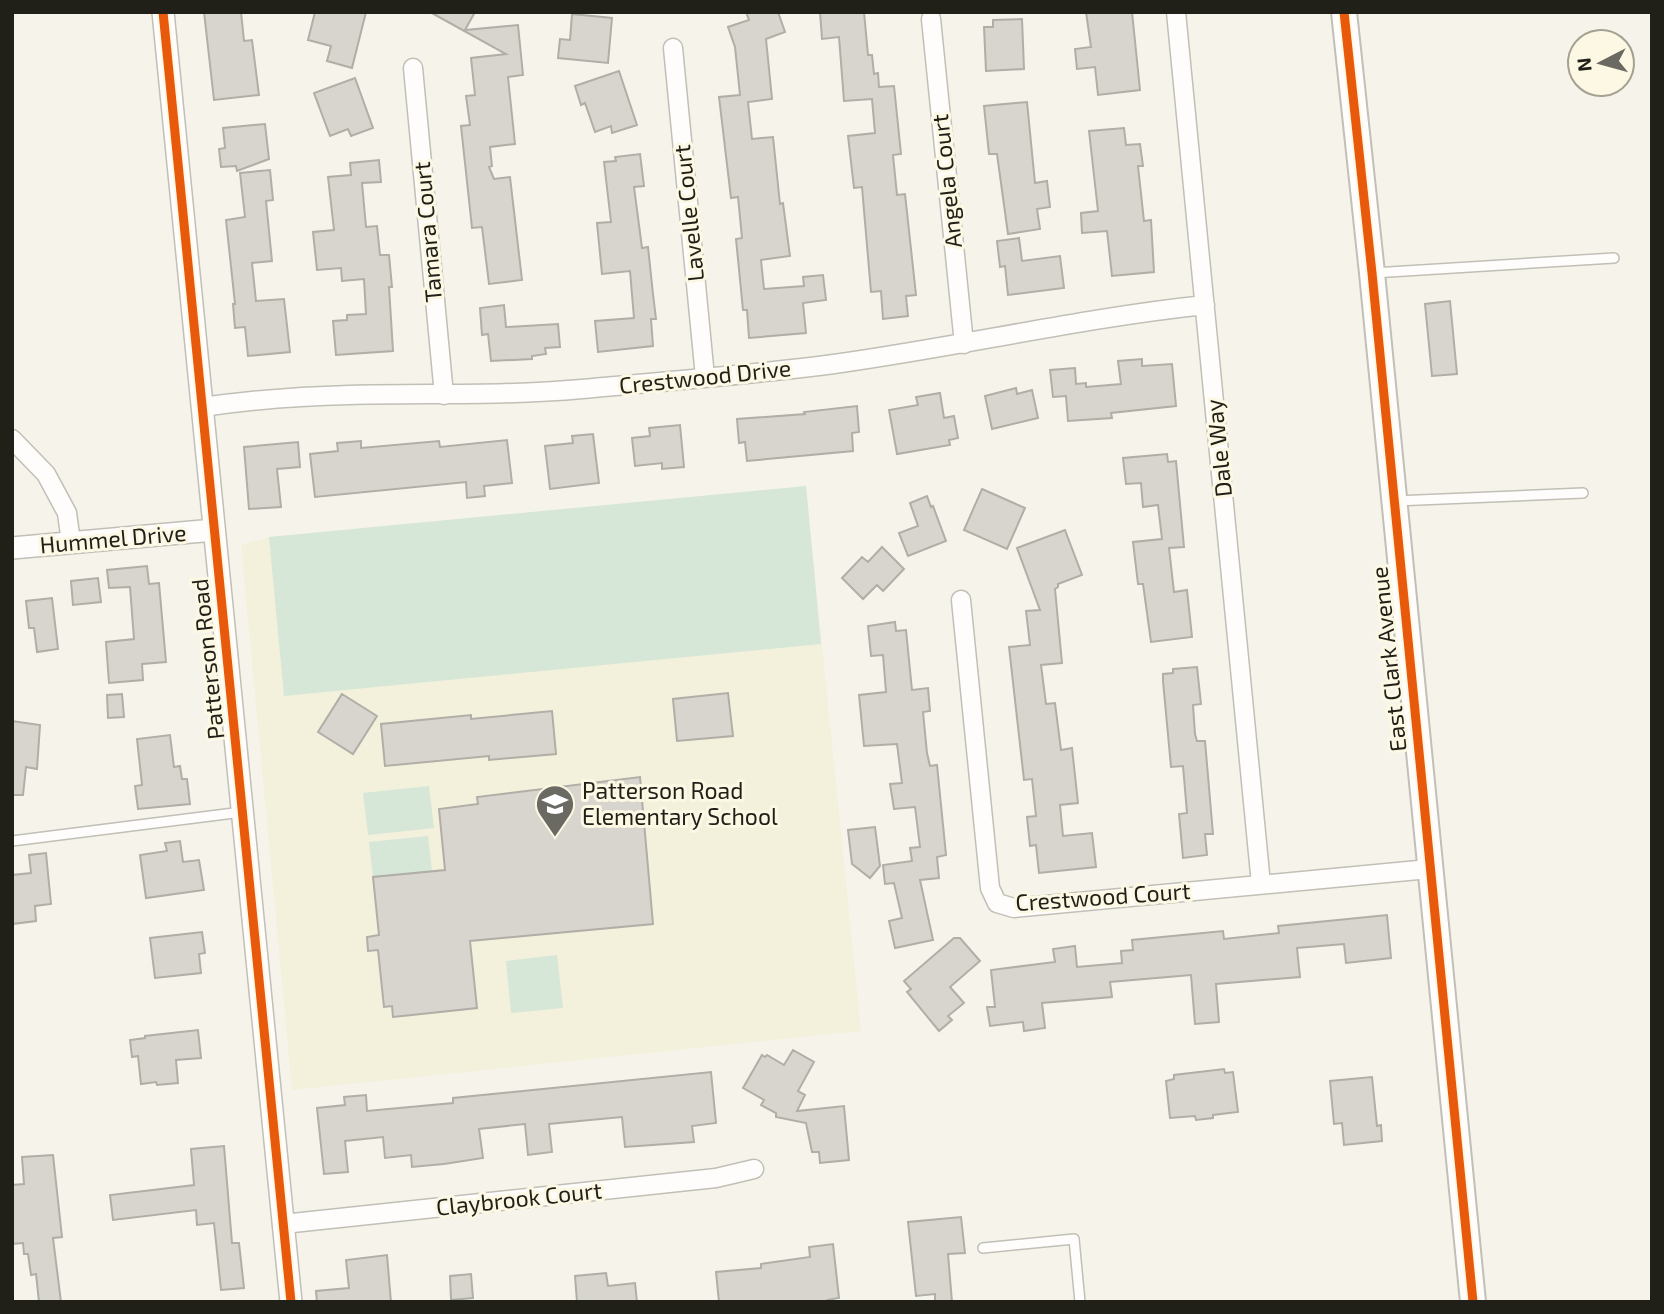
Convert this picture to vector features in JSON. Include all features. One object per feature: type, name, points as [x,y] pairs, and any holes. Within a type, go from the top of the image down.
[{"type":"main road","name":"East Clark Avenue","points":[[1343,12],[1372,273],[1473,1302]]},
{"type":"street","name":"Patterson Road","points":[[163,12],[291,1302]]},
{"type":"street","name":"Dale Way","points":[[1176,12],[1261,884]]},
{"type":"street","name":"Angela Court","points":[[931,19],[964,344]]},
{"type":"street","name":"Lavelle Court","points":[[673,48],[705,377]]},
{"type":"street","name":"Tamara Court","points":[[413,68],[443,395]]},
{"type":"street","name":"Crestwood Drive","points":[[202,407],[251,400],[348,395],[577,390],[833,364],[1150,311],[1205,305]]},
{"type":"street","points":[[12,439],[46,474],[68,513],[71,542]]},
{"type":"street","name":"Hummel Drive","points":[[12,548],[214,530]]},
{"type":"street","name":"Crestwood Court","points":[[961,600],[990,888],[997,902],[1014,908],[1429,869]]},
{"type":"street","name":"Claybrook Court","points":[[284,1224],[716,1178],[754,1168]]},
{"type":"lane","points":[[1372,273],[1614,257]]},
{"type":"lane","points":[[1394,501],[1583,493]]},
{"type":"lane","points":[[12,841],[242,812]]},
{"type":"lane","points":[[983,1248],[1074,1239],[1080,1302]]},
{"type":"shaded area","name":"Patterson Road Elementary School","points":[[806,486],[861,1031],[292,1090],[241,545],[269,537]]},
{"type":"green space","points":[[806,486],[821,644],[284,696],[269,537]]},
{"type":"green space","points":[[429,786],[434,828],[368,835],[363,793]]},
{"type":"green space","points":[[428,836],[432,871],[373,877],[369,842]]},
{"type":"green space","points":[[557,955],[563,1008],[511,1013],[506,961]]},
{"type":"building","points":[[204,12],[241,12],[244,41],[252,40],[259,95],[214,100]]},
{"type":"building","points":[[315,12],[366,12],[352,68],[327,61],[331,46],[308,40]]},
{"type":"building","points":[[430,12],[475,12],[465,30],[518,25],[523,75],[508,77],[515,144],[490,147],[492,166],[489,167],[494,179],[510,177],[522,280],[489,284],[482,227],[472,228],[461,126],[470,125],[466,96],[475,95],[471,58],[506,54]]},
{"type":"building","points":[[746,12],[778,12],[785,32],[766,39],[772,99],[748,102],[752,139],[773,137],[780,204],[783,203],[790,256],[761,260],[764,289],[804,286],[803,277],[823,275],[826,300],[803,303],[806,333],[749,338],[747,310],[743,310],[736,239],[742,238],[738,197],[731,198],[719,97],[740,95],[735,47],[728,27],[749,20]]},
{"type":"building","points":[[820,12],[864,12],[868,55],[872,55],[874,74],[878,73],[879,87],[894,86],[901,154],[893,155],[897,195],[905,194],[916,295],[906,296],[908,316],[883,319],[881,291],[871,292],[862,187],[854,188],[848,136],[875,133],[872,99],[844,101],[839,37],[822,39]]},
{"type":"building","points":[[1086,12],[1132,12],[1140,90],[1098,95],[1095,67],[1077,69],[1075,49],[1091,47]]},
{"type":"building","points":[[572,14],[612,18],[608,63],[558,58],[560,39],[570,40]]},
{"type":"building","points":[[1022,19],[1024,69],[986,71],[984,27],[993,27],[993,20]]},
{"type":"building","points":[[619,71],[637,125],[612,133],[611,126],[595,132],[585,103],[581,105],[575,86]]},
{"type":"building","points":[[355,78],[373,128],[351,136],[348,129],[330,136],[314,93]]},
{"type":"building","points":[[1027,102],[1035,183],[1047,181],[1050,207],[1037,209],[1040,229],[1008,234],[997,154],[989,154],[984,106]]},
{"type":"building","points":[[265,124],[269,159],[237,171],[236,166],[221,167],[219,149],[225,148],[223,128]]},
{"type":"building","points":[[1124,128],[1126,145],[1140,144],[1143,166],[1138,166],[1144,221],[1151,220],[1154,272],[1112,276],[1107,231],[1082,233],[1081,213],[1098,211],[1089,131]]},
{"type":"building","points":[[640,154],[644,186],[634,187],[642,248],[648,247],[656,319],[651,319],[653,346],[598,352],[595,321],[634,318],[630,271],[602,274],[597,223],[611,222],[604,162],[616,161],[615,157]]},
{"type":"building","points":[[379,160],[381,182],[362,183],[366,227],[377,226],[380,255],[389,255],[393,351],[336,355],[333,321],[347,320],[347,315],[366,314],[364,279],[342,281],[341,268],[317,270],[313,232],[334,230],[328,177],[351,175],[350,163]]},
{"type":"building","points":[[270,170],[273,200],[266,201],[272,261],[252,263],[256,301],[284,299],[290,352],[248,356],[245,327],[235,328],[226,220],[245,217],[240,173]]},
{"type":"building","points":[[1019,238],[1022,261],[1060,256],[1064,288],[1008,295],[1005,266],[1000,267],[997,241]]},
{"type":"building","points":[[1450,301],[1457,374],[1432,376],[1425,304]]},
{"type":"building","points":[[504,305],[506,327],[558,324],[560,347],[545,348],[546,354],[532,356],[532,359],[491,361],[488,334],[482,335],[480,308]]},
{"type":"building","points":[[1142,359],[1142,366],[1172,364],[1176,406],[1111,413],[1112,418],[1068,421],[1066,396],[1053,397],[1050,370],[1075,368],[1076,384],[1086,383],[1086,387],[1121,384],[1118,361]]},
{"type":"building","points":[[1016,388],[1017,394],[1032,390],[1038,418],[992,429],[985,396]]},
{"type":"building","points":[[940,393],[944,418],[954,416],[958,438],[949,440],[950,445],[897,454],[889,410],[918,405],[916,397]]},
{"type":"building","points":[[857,406],[859,432],[852,433],[853,451],[747,461],[745,442],[739,443],[737,419],[805,414],[804,412]]},
{"type":"building","points":[[680,425],[684,467],[662,469],[662,463],[635,466],[632,438],[650,436],[649,428]]},
{"type":"building","points":[[593,434],[599,483],[550,489],[545,446],[573,443],[572,436]]},
{"type":"building","points":[[507,440],[512,483],[484,486],[485,496],[467,498],[466,482],[315,497],[310,454],[338,451],[337,443],[361,441],[361,448],[439,441],[440,447]]},
{"type":"building","points":[[298,442],[300,467],[277,469],[281,507],[249,509],[244,447]]},
{"type":"building","points":[[1167,454],[1168,462],[1176,461],[1184,547],[1169,548],[1174,592],[1187,590],[1192,637],[1151,642],[1143,584],[1138,584],[1133,542],[1162,539],[1158,505],[1143,507],[1141,483],[1126,484],[1123,458]]},
{"type":"building","points":[[982,489],[1025,508],[1007,549],[964,530]]},
{"type":"building","points":[[927,496],[946,541],[908,556],[899,533],[918,526],[910,503]]},
{"type":"building","points":[[1065,530],[1082,575],[1058,584],[1055,589],[1062,663],[1041,665],[1046,704],[1055,703],[1061,750],[1072,748],[1078,803],[1060,805],[1063,836],[1092,833],[1096,867],[1039,873],[1036,845],[1030,846],[1027,817],[1036,816],[1032,779],[1024,780],[1009,647],[1030,645],[1026,611],[1040,610],[1017,548]]},
{"type":"building","points":[[882,547],[904,569],[883,591],[877,585],[863,599],[842,578],[862,557],[868,562]]},
{"type":"building","points":[[147,566],[149,584],[159,583],[166,662],[142,664],[143,680],[109,683],[106,642],[134,639],[130,587],[109,588],[107,570]]},
{"type":"building","points":[[98,578],[101,602],[73,605],[71,581]]},
{"type":"building","points":[[52,598],[58,649],[37,652],[34,628],[29,628],[26,601]]},
{"type":"building","points":[[895,622],[896,631],[906,630],[912,690],[928,688],[930,711],[923,712],[927,753],[930,766],[937,765],[946,855],[937,857],[939,878],[920,880],[933,940],[895,948],[889,921],[902,918],[894,883],[885,884],[883,865],[912,861],[910,848],[920,847],[915,807],[894,809],[890,784],[902,783],[897,744],[864,746],[859,695],[886,692],[883,655],[871,656],[868,626]]},
{"type":"building","points":[[1197,667],[1201,704],[1193,705],[1195,734],[1197,741],[1205,741],[1213,834],[1205,834],[1207,855],[1183,858],[1179,814],[1187,813],[1183,766],[1171,767],[1163,674],[1173,673],[1173,669]]},
{"type":"building","points":[[728,693],[733,736],[677,741],[673,699]]},
{"type":"building","points":[[122,694],[124,717],[108,718],[107,695]]},
{"type":"building","points":[[342,694],[377,716],[353,754],[318,732]]},
{"type":"building","points":[[552,711],[556,754],[489,760],[489,756],[385,766],[381,724],[471,715],[471,719]]},
{"type":"building","points":[[12,721],[40,725],[37,769],[26,767],[23,795],[12,795]]},
{"type":"building","points":[[170,735],[174,767],[180,766],[182,779],[187,779],[190,804],[138,809],[135,786],[142,785],[137,739]]},
{"type":"building","points":[[640,777],[653,924],[470,941],[477,1008],[393,1017],[392,1006],[384,1007],[378,950],[368,951],[367,937],[379,935],[373,877],[445,870],[439,809],[478,804],[477,797]]},
{"type":"building","points":[[875,827],[880,866],[870,878],[852,864],[848,830]]},
{"type":"building","points":[[180,841],[183,862],[199,860],[204,890],[146,898],[140,855],[167,851],[165,843]]},
{"type":"building","points":[[46,853],[51,904],[35,906],[36,921],[12,924],[12,875],[31,873],[29,855]]},
{"type":"building","points":[[1387,915],[1391,958],[1346,963],[1344,944],[1297,948],[1300,977],[1216,984],[1219,1022],[1195,1024],[1191,975],[1110,982],[1112,997],[1042,1003],[1045,1028],[1024,1031],[1023,1022],[990,1026],[987,1007],[995,1007],[991,970],[1055,962],[1053,949],[1075,946],[1077,967],[1122,963],[1121,951],[1133,950],[1132,940],[1223,931],[1224,939],[1279,933],[1278,926]]},
{"type":"building","points":[[202,932],[205,953],[199,954],[201,973],[155,978],[150,938]]},
{"type":"building","points":[[954,938],[960,938],[980,961],[950,987],[964,1003],[948,1016],[952,1020],[939,1031],[907,992],[911,989],[904,981]]},
{"type":"building","points":[[198,1030],[201,1058],[176,1060],[178,1083],[141,1084],[138,1056],[132,1057],[130,1040]]},
{"type":"building","points":[[793,1050],[814,1062],[798,1091],[805,1095],[797,1111],[844,1106],[849,1160],[820,1163],[819,1152],[812,1152],[806,1123],[776,1117],[776,1113],[761,1105],[764,1100],[743,1088],[762,1055],[784,1065]]},
{"type":"building","points":[[1224,1069],[1225,1073],[1233,1072],[1238,1112],[1196,1120],[1195,1116],[1170,1118],[1166,1081],[1174,1079],[1174,1075]]},
{"type":"building","points":[[711,1072],[716,1123],[692,1126],[694,1142],[625,1147],[622,1117],[549,1124],[552,1152],[528,1155],[525,1124],[479,1129],[483,1158],[444,1164],[412,1167],[411,1155],[385,1158],[383,1137],[345,1141],[348,1172],[324,1174],[317,1108],[345,1105],[344,1097],[366,1095],[367,1111],[453,1103],[453,1098]]},
{"type":"building","points":[[1372,1077],[1377,1126],[1381,1125],[1382,1141],[1344,1145],[1342,1123],[1334,1124],[1330,1081]]},
{"type":"building","points":[[224,1146],[232,1243],[239,1243],[244,1288],[221,1290],[214,1223],[197,1225],[196,1210],[113,1220],[110,1195],[194,1185],[191,1149]]},
{"type":"building","points":[[53,1155],[62,1237],[53,1238],[61,1302],[39,1302],[36,1274],[31,1275],[28,1254],[24,1254],[23,1243],[12,1244],[12,1185],[24,1184],[22,1157]]},
{"type":"building","points":[[961,1217],[965,1253],[948,1254],[952,1302],[935,1302],[935,1294],[916,1296],[908,1222]]},
{"type":"building","points":[[833,1244],[839,1298],[827,1302],[719,1302],[716,1272],[761,1268],[761,1264],[810,1257],[809,1247]]},
{"type":"building","points":[[387,1255],[391,1302],[317,1302],[316,1291],[349,1288],[346,1260]]},
{"type":"building","points":[[606,1273],[608,1286],[635,1283],[637,1302],[577,1302],[575,1276]]},
{"type":"building","points":[[471,1274],[473,1298],[451,1300],[450,1276]]},
{"type":"cycle path","points":[[163,12],[291,1302]]},
{"type":"cycle path","points":[[1344,12],[1473,1302]]},
{"type":"place","name":"Patterson Road Elementary School","points":[[555,838]]}]
